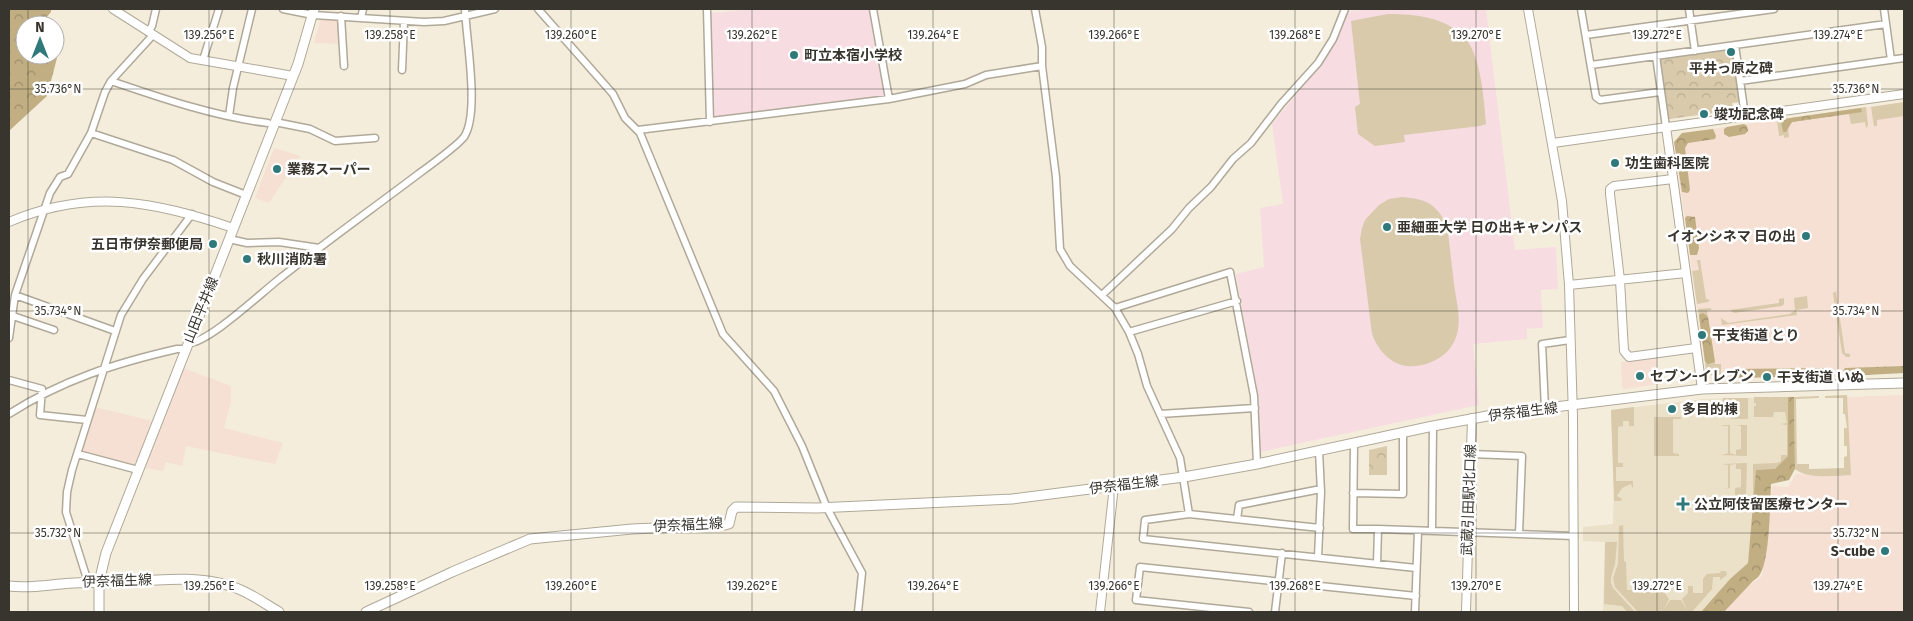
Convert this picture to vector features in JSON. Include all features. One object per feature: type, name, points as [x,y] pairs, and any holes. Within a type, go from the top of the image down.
[{"type":"main road","name":"山田平井線","points":[[99,612],[99,582],[106,553],[246,195],[272,122],[305,45],[314,12]]},
{"type":"main road","name":"伊奈福生線","points":[[366,612],[530,539],[632,529],[725,525],[730,522],[732,511],[736,507],[778,509],[827,508],[1012,499],[1184,477],[1258,464],[1472,418],[1702,389],[1904,383]]},
{"type":"main road","name":"伊奈福生線","points":[[9,586],[37,588],[58,584],[88,582],[186,580],[223,584],[241,590],[279,612]]},
{"type":"street","points":[[113,9],[182,54],[203,60],[293,76]]},
{"type":"street","points":[[9,338],[14,295],[44,209],[55,184],[60,178],[68,174],[91,133],[105,92],[151,33],[156,9]]},
{"type":"street","points":[[203,60],[219,9]]},
{"type":"street","points":[[229,116],[238,66],[252,9]]},
{"type":"street","points":[[283,9],[404,21],[444,21],[495,9]]},
{"type":"street","points":[[362,18],[363,9]]},
{"type":"street","points":[[9,414],[57,386],[104,368],[194,343],[219,327],[464,137],[469,124],[471,104],[471,80],[465,9]]},
{"type":"street","points":[[538,9],[614,94],[626,118],[638,130],[723,334],[774,391],[802,446],[827,508],[862,573],[858,612]]},
{"type":"street","points":[[708,9],[710,122]]},
{"type":"street","points":[[873,9],[889,98]]},
{"type":"street","points":[[1035,9],[1042,47],[1042,66],[1056,177],[1060,249],[1070,266],[1115,308],[1129,332],[1138,354],[1147,386],[1180,458],[1189,514]]},
{"type":"street","points":[[1102,294],[1172,229],[1189,208],[1211,187],[1233,159],[1252,143],[1282,104],[1318,63],[1333,39],[1346,9]]},
{"type":"street","points":[[1528,9],[1562,202],[1569,285],[1574,612]]},
{"type":"street","points":[[1581,9],[1596,97],[1600,100],[1660,92]]},
{"type":"street","points":[[1689,9],[1695,51]]},
{"type":"street","points":[[1586,35],[1774,9]]},
{"type":"street","points":[[1884,9],[1891,60]]},
{"type":"street","points":[[342,16],[344,66]]},
{"type":"street","points":[[402,70],[404,21]]},
{"type":"street","points":[[1591,65],[1886,24]]},
{"type":"street","points":[[1735,45],[1745,116]]},
{"type":"street","points":[[1656,56],[1702,389]]},
{"type":"street","points":[[1740,81],[1904,58]]},
{"type":"street","points":[[638,130],[889,98],[965,84],[986,75],[1042,66]]},
{"type":"street","points":[[112,81],[229,116],[310,129],[335,141],[375,138]]},
{"type":"street","points":[[1553,143],[1904,94]]},
{"type":"street","points":[[91,133],[172,160],[213,182],[246,195]]},
{"type":"street","points":[[1673,179],[1614,186],[1610,189],[1620,280],[1624,351],[1629,357],[1696,348]]},
{"type":"street","points":[[9,222],[44,209],[70,204],[113,201],[150,204],[192,214],[233,228]]},
{"type":"street","points":[[88,582],[66,512],[67,492],[87,420],[115,331],[129,301],[143,279],[192,214]]},
{"type":"street","points":[[229,239],[247,243],[280,242],[319,248]]},
{"type":"street","points":[[1115,308],[1230,272],[1237,301],[1255,408],[1258,464]]},
{"type":"street","points":[[1569,285],[1686,273]]},
{"type":"street","points":[[14,295],[115,331]]},
{"type":"street","points":[[1129,332],[1237,301]]},
{"type":"street","points":[[12,316],[54,330]]},
{"type":"street","points":[[1545,409],[1542,344],[1570,340]]},
{"type":"street","points":[[9,380],[42,389],[40,415],[87,420]]},
{"type":"street","points":[[1160,414],[1255,408]]},
{"type":"street","name":"武蔵引田駅北口線","points":[[1466,612],[1472,418]]},
{"type":"street","points":[[1432,531],[1433,426]]},
{"type":"street","points":[[1354,493],[1402,494],[1403,433]]},
{"type":"street","points":[[1354,444],[1353,529],[1574,536]]},
{"type":"street","points":[[1318,557],[1321,489],[1319,451]]},
{"type":"street","points":[[78,454],[138,470]]},
{"type":"street","points":[[1471,454],[1522,456],[1519,534]]},
{"type":"street","points":[[1100,612],[1114,486]]},
{"type":"street","points":[[1238,520],[1239,505],[1321,489]]},
{"type":"street","points":[[1320,528],[1189,514],[1145,520],[1143,539],[1416,568]]},
{"type":"street","points":[[1377,564],[1378,530]]},
{"type":"street","points":[[1415,612],[1418,531]]},
{"type":"street","points":[[1275,612],[1282,553]]},
{"type":"street","points":[[1249,612],[1136,600],[1140,567],[1416,596]]},
{"type":"shaded area","name":"町立本宿小学校","points":[[753,9],[869,9],[884,96],[713,117],[711,13]]},
{"type":"shaded area","name":"亜細亜大学 日の出キャンパス","points":[[1375,9],[1486,9],[1515,250],[1556,247],[1558,289],[1541,290],[1543,328],[1527,329],[1527,339],[1473,344],[1479,405],[1260,452],[1258,394],[1236,274],[1264,267],[1260,208],[1283,204],[1272,124],[1321,64],[1345,17],[1351,11]]},
{"type":"shaded area","points":[[324,18],[339,19],[341,44],[314,43],[320,21]]},
{"type":"shaded area","points":[[1904,102],[1904,373],[1716,379],[1706,371],[1674,142],[1682,133]]},
{"type":"shaded area","points":[[274,148],[300,156],[269,203],[255,198]]},
{"type":"shaded area","name":"セブン-イレブン","points":[[1656,358],[1659,384],[1624,389],[1622,387],[1621,362]]},
{"type":"shaded area","points":[[183,368],[231,386],[231,401],[224,428],[283,443],[275,464],[186,446],[182,466],[166,462],[163,471],[145,468]]},
{"type":"shaded area","points":[[1904,395],[1904,612],[1711,612],[1762,576],[1772,486],[1788,487],[1796,474],[1847,473],[1847,397]]},
{"type":"shaded area","name":"公立阿伎留医療センター","points":[[1788,397],[1788,456],[1775,470],[1752,524],[1748,563],[1730,579],[1701,612],[1603,612],[1605,542],[1583,541],[1583,527],[1613,524],[1614,487],[1611,410],[1703,399]]},
{"type":"shaded area","points":[[94,407],[153,421],[135,466],[83,453],[81,450]]},
{"type":"green space","points":[[9,9],[51,9],[48,15],[15,15],[15,65],[55,65],[47,96],[9,131]]},
{"type":"green space","points":[[1388,14],[1419,16],[1440,21],[1458,31],[1465,38],[1475,56],[1478,67],[1483,91],[1486,124],[1404,135],[1405,142],[1375,146],[1358,134],[1355,107],[1360,104],[1351,21]]},
{"type":"green space","points":[[1730,49],[1733,51],[1740,102],[1732,103],[1734,110],[1667,118],[1659,62],[1661,59]]},
{"type":"green space","points":[[1904,102],[1904,116],[1877,120],[1877,126],[1874,126],[1871,107]]},
{"type":"green space","points":[[1866,107],[1868,125],[1866,128],[1865,122],[1851,124],[1849,114],[1792,122],[1788,127],[1789,137],[1779,136],[1777,120]]},
{"type":"green space","points":[[1861,108],[1862,112],[1792,122],[1786,132],[1783,132],[1781,121],[1784,119]]},
{"type":"green space","points":[[1744,124],[1747,126],[1748,131],[1745,134],[1729,137],[1724,134],[1724,129],[1727,127]]},
{"type":"green space","points":[[1713,129],[1716,136],[1715,139],[1688,143],[1685,148],[1690,190],[1688,193],[1682,192],[1674,142],[1682,133]]},
{"type":"green space","points":[[1402,197],[1418,199],[1434,207],[1447,226],[1458,314],[1456,338],[1447,352],[1433,362],[1416,366],[1401,365],[1390,359],[1381,351],[1372,334],[1360,239],[1365,220],[1379,205],[1389,199]]},
{"type":"green space","points":[[1687,216],[1695,217],[1699,248],[1697,255],[1690,255],[1685,218]]},
{"type":"green space","points":[[1697,260],[1700,260],[1706,299],[1710,300],[1697,304],[1692,271],[1699,270]]},
{"type":"green space","points":[[1839,290],[1836,292],[1845,353],[1850,354],[1850,357],[1846,357],[1842,353],[1833,293]]},
{"type":"green space","points":[[1807,296],[1808,308],[1796,310],[1797,315],[1722,325],[1721,318],[1728,323],[1790,314],[1795,310],[1794,298]]},
{"type":"green space","points":[[1784,298],[1782,306],[1734,313],[1730,310],[1779,303],[1779,299]]},
{"type":"green space","points":[[1710,308],[1712,310],[1707,311],[1715,364],[1721,364],[1721,378],[1716,379],[1706,371],[1698,309]]},
{"type":"green space","points":[[1703,313],[1708,317],[1715,362],[1708,364],[1705,361],[1699,315]]},
{"type":"green space","points":[[1904,366],[1904,373],[1847,376],[1843,371],[1845,368]]},
{"type":"green space","points":[[1824,368],[1827,373],[1824,376],[1733,378],[1730,374],[1732,369]]},
{"type":"green space","points":[[1847,395],[1851,475],[1814,476],[1795,469],[1794,397],[1819,396],[1819,398],[1796,399],[1797,464],[1809,464],[1809,469],[1844,468],[1847,446],[1844,446],[1844,428],[1847,428],[1845,414],[1843,414],[1843,398],[1825,398],[1825,396]]},
{"type":"green space","points":[[1754,397],[1788,397],[1788,456],[1753,500],[1753,464],[1777,463],[1781,461],[1781,455],[1787,455],[1787,425],[1781,424],[1787,423],[1785,412],[1774,412],[1773,417],[1754,417],[1754,406],[1756,406],[1756,403],[1754,403]]},
{"type":"green space","points":[[1788,397],[1794,397],[1795,469],[1789,480],[1771,484],[1769,532],[1763,569],[1759,577],[1724,612],[1701,612],[1730,579],[1748,563],[1756,470],[1775,469],[1788,456]]},
{"type":"green space","points":[[1723,398],[1748,398],[1748,419],[1731,419],[1731,413],[1723,413]]},
{"type":"green space","points":[[1634,407],[1634,426],[1629,426],[1629,421],[1623,421],[1623,426],[1618,427],[1618,463],[1623,463],[1623,467],[1616,467],[1616,481],[1633,481],[1633,489],[1631,484],[1622,488],[1617,496],[1622,499],[1621,501],[1614,501],[1611,410]]},
{"type":"green space","points":[[1654,417],[1681,417],[1681,419],[1673,419],[1673,453],[1679,454],[1679,456],[1654,456]]},
{"type":"green space","points":[[1723,425],[1730,425],[1730,453],[1736,455],[1736,450],[1741,449],[1741,426],[1736,425],[1747,425],[1747,456],[1722,455],[1728,453],[1728,426]]},
{"type":"green space","points":[[1387,446],[1387,475],[1369,475],[1369,450]]},
{"type":"green space","points":[[1747,463],[1746,495],[1735,495],[1735,488],[1741,487],[1741,469],[1736,469],[1736,464],[1730,465],[1730,488],[1722,489],[1728,488],[1728,465],[1722,464]]},
{"type":"green space","points":[[1623,525],[1627,590],[1664,592],[1669,599],[1663,611],[1670,600],[1681,600],[1688,611],[1682,599],[1688,593],[1688,586],[1693,586],[1693,593],[1703,593],[1703,579],[1707,574],[1726,571],[1727,575],[1720,580],[1720,577],[1713,577],[1712,589],[1692,612],[1638,612],[1615,587],[1613,578],[1618,564],[1619,526]]},
{"type":"green space","points":[[1605,542],[1617,542],[1611,583],[1613,588],[1635,612],[1627,612],[1622,606],[1604,604]]},
{"type":"place","name":"平井っ原之碑","points":[[1731,52]]},
{"type":"place","name":"町立本宿小学校","points":[[794,55]]},
{"type":"place","name":"竣功記念碑","points":[[1704,114]]},
{"type":"place","name":"功生歯科医院","points":[[1615,163]]},
{"type":"place","name":"業務スーパー","points":[[277,169]]},
{"type":"place","name":"亜細亜大学 日の出キャンパス","points":[[1387,227]]},
{"type":"place","name":"イオンシネマ 日の出","points":[[1806,236]]},
{"type":"place","name":"五日市伊奈郵便局","points":[[213,244]]},
{"type":"place","name":"秋川消防署","points":[[247,259]]},
{"type":"place","name":"干支街道 とり","points":[[1702,335]]},
{"type":"place","name":"セブン-イレブン","points":[[1640,376]]},
{"type":"place","name":"干支街道 いぬ","points":[[1767,377]]},
{"type":"place","name":"多目的棟","points":[[1672,409]]},
{"type":"place","name":"公立阿伎留医療センター","points":[[1683,504]]},
{"type":"place","name":"S-cube","points":[[1885,551]]}]
